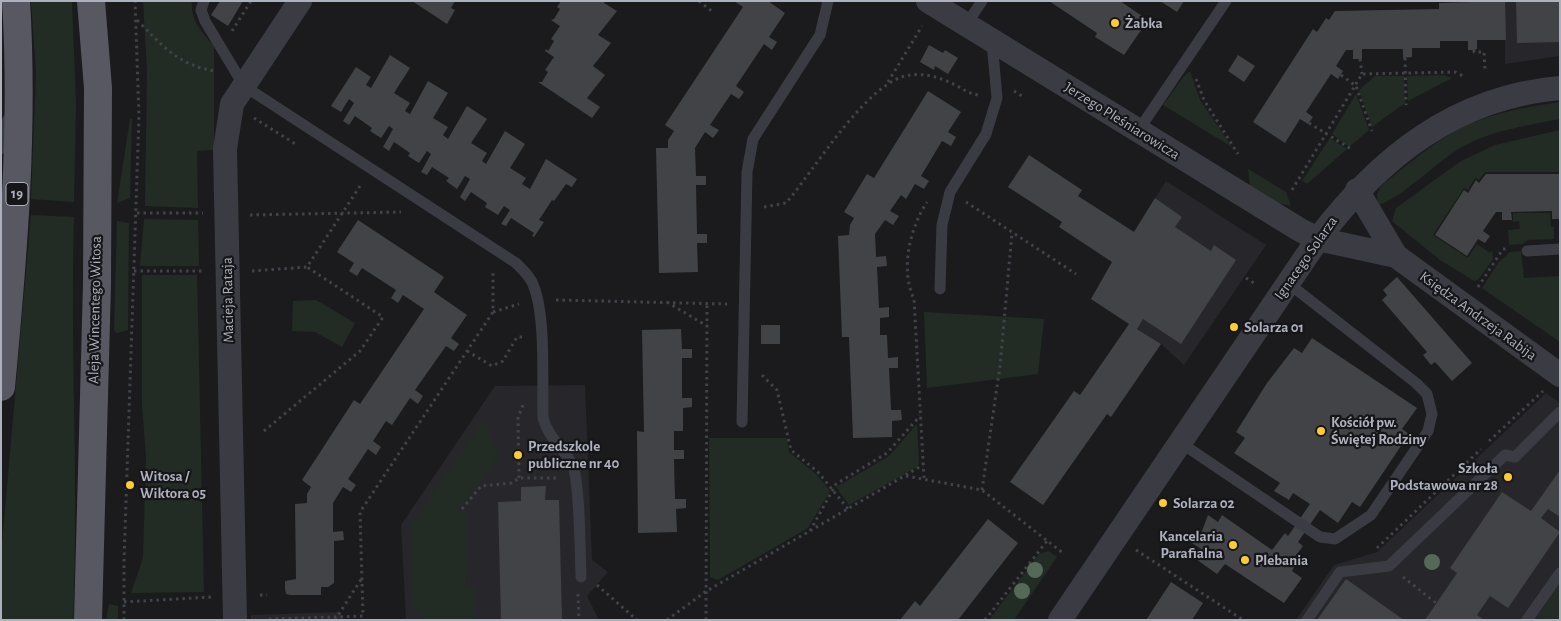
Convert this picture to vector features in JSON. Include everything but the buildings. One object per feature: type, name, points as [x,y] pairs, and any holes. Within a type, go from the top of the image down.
[{"type":"main road","name":"19","points":[[1,387],[6,263],[20,113],[16,1]]},
{"type":"main road","name":"Aleja Wincentego Witosa","points":[[88,620],[97,284],[98,88],[91,1]]},
{"type":"street","name":"Macieja Rataja","points":[[235,620],[224,149],[232,104],[240,79],[300,1]]},
{"type":"street","name":"Jerzego Pleśniarowicza","points":[[928,1],[1318,239]]},
{"type":"street","name":"Ignacego Solarza","points":[[1060,620],[1318,239],[1357,190],[1399,153],[1445,122],[1493,102],[1560,88]]},
{"type":"street","points":[[1,142],[20,113]]},
{"type":"street","name":"Księdza Andrzeja Rabija","points":[[1357,190],[1396,256],[1554,381]]},
{"type":"street","name":"Księdza Andrzeja Rabija","points":[[1318,239],[1396,256]]},
{"type":"lane","points":[[204,1],[201,10],[204,21],[240,79],[516,263],[528,274],[534,286],[537,299],[543,418],[547,432],[572,465],[576,483],[581,576]]},
{"type":"lane","points":[[742,422],[747,172],[753,139],[820,35],[828,1]]},
{"type":"lane","points":[[966,25],[982,1]]},
{"type":"lane","points":[[1138,130],[1226,1]]},
{"type":"lane","points":[[940,290],[942,225],[950,192],[986,134],[997,98],[992,41]]},
{"type":"lane","points":[[1527,251],[1560,250]]},
{"type":"lane","points":[[1181,443],[1320,537],[1335,539],[1371,515],[1418,447],[1428,432],[1432,414],[1427,394],[1416,383],[1288,283]]},
{"type":"lane","points":[[1307,620],[1340,572],[1389,566],[1505,455],[1515,457],[1560,412]]},
{"type":"lane","points":[[1527,620],[1560,573]]},
{"type":"path","points":[[124,620],[140,116],[135,1]]},
{"type":"path","points":[[222,49],[251,1]]},
{"type":"path","points":[[699,1],[714,13]]},
{"type":"path","points":[[136,19],[162,47],[187,64],[240,79]]},
{"type":"path","points":[[886,85],[922,26]]},
{"type":"path","points":[[1474,50],[1474,52],[1484,52],[1485,70]]},
{"type":"path","points":[[1405,58],[1406,105]]},
{"type":"path","points":[[1188,59],[1204,100],[1238,154]]},
{"type":"path","points":[[1292,190],[1356,86],[1362,74],[1360,59]]},
{"type":"path","points":[[1362,74],[1455,72],[1463,76]]},
{"type":"path","points":[[764,207],[786,203],[856,114],[894,79],[911,75],[932,76],[956,85],[970,94],[997,98]]},
{"type":"path","points":[[1341,75],[1356,86],[1372,131]]},
{"type":"path","points":[[1309,123],[1351,149]]},
{"type":"path","points":[[306,267],[360,186]]},
{"type":"path","points":[[968,204],[1076,274]]},
{"type":"path","points":[[137,213],[226,213],[261,216],[401,212]]},
{"type":"path","points":[[982,490],[1000,366],[1012,232]]},
{"type":"path","points":[[1478,287],[1503,249],[1522,248],[1527,251]]},
{"type":"path","points":[[134,271],[262,271],[306,267],[383,317],[360,351],[264,432]]},
{"type":"path","points":[[269,619],[335,619],[363,616],[360,512],[493,312],[493,270]]},
{"type":"path","points":[[493,312],[537,299]]},
{"type":"path","points":[[579,300],[744,304]]},
{"type":"path","points":[[667,302],[707,326]]},
{"type":"path","points":[[706,620],[704,592],[707,303]]},
{"type":"path","points":[[467,351],[492,366],[503,362],[517,337],[540,337]]},
{"type":"path","points":[[743,357],[777,390],[792,450],[818,472],[848,509]]},
{"type":"path","points":[[1376,549],[1554,381]]},
{"type":"path","points":[[519,478],[518,417],[528,394],[542,390]]},
{"type":"path","points":[[810,532],[836,484],[887,453],[920,416]]},
{"type":"path","points":[[921,429],[924,478]]},
{"type":"path","points":[[667,620],[704,592],[923,465]]},
{"type":"path","points":[[906,476],[982,490],[1063,553]]},
{"type":"path","points":[[462,509],[481,486],[512,483],[519,478],[557,477],[561,480]]},
{"type":"path","points":[[1116,537],[1242,620]]},
{"type":"path","points":[[986,620],[1047,541]]},
{"type":"path","points":[[1389,566],[1436,603]]},
{"type":"path","points":[[579,620],[578,592],[581,576]]},
{"type":"path","points":[[335,619],[362,577]]},
{"type":"path","points":[[599,588],[637,620]]},
{"type":"path","points":[[124,602],[168,599]]},
{"type":"shaded area","points":[[31,1],[72,1],[76,104],[74,202],[31,199],[36,73]]},
{"type":"shaded area","points":[[143,1],[192,1],[195,20],[201,31],[214,46],[214,150],[197,151],[198,208],[145,206],[147,72]]},
{"type":"shaded area","points":[[1505,1],[1560,1],[1560,56],[1505,64]]},
{"type":"shaded area","points":[[1190,71],[1200,100],[1232,147],[1163,105],[1184,76]]},
{"type":"shaded area","points":[[1443,75],[1452,78],[1408,101],[1407,76]]},
{"type":"shaded area","points":[[1375,76],[1404,76],[1405,103],[1372,127],[1359,90]]},
{"type":"shaded area","points":[[1356,94],[1369,130],[1349,147],[1332,134]]},
{"type":"shaded area","points":[[1560,102],[1560,119],[1507,130],[1481,138],[1457,150],[1397,196],[1378,205],[1377,194],[1381,186],[1448,135],[1471,123],[1496,115]]},
{"type":"shaded area","points":[[130,119],[132,119],[130,198],[117,203]]},
{"type":"shaded area","points":[[1560,130],[1560,172],[1485,172],[1479,180],[1475,178],[1468,190],[1464,188],[1433,235],[1468,258],[1477,244],[1490,253],[1492,250],[1493,259],[1478,280],[1474,281],[1440,260],[1392,221],[1396,208],[1461,161],[1495,145]]},
{"type":"shaded area","points":[[1330,138],[1347,149],[1307,184],[1302,181]]},
{"type":"shaded area","points":[[1248,169],[1286,192],[1291,206],[1274,202],[1250,186]]},
{"type":"shaded area","points":[[1166,181],[1266,245],[1184,365],[1161,344],[1091,299]]},
{"type":"shaded area","points":[[1513,213],[1550,213],[1551,227],[1554,227],[1554,239],[1528,240],[1522,244],[1509,245],[1508,230],[1520,229],[1519,221],[1513,222]]},
{"type":"shaded area","points":[[31,215],[74,217],[75,570],[73,620],[1,620],[1,555]]},
{"type":"shaded area","points":[[144,219],[198,220],[199,266],[140,266]]},
{"type":"shaded area","points":[[117,221],[129,223],[128,330],[117,333],[114,331]]},
{"type":"shaded area","points":[[1521,251],[1524,278],[1560,276],[1560,342],[1482,288],[1498,263],[1510,252]]},
{"type":"shaded area","points":[[142,275],[197,275],[204,592],[131,593],[143,558],[146,457],[142,404]]},
{"type":"shaded area","points":[[316,300],[355,323],[342,347],[315,332],[292,331],[293,301]]},
{"type":"shaded area","points":[[924,312],[1044,319],[1038,374],[927,388]]},
{"type":"shaded area","name":"Przedszkole publiczne nr 40","points":[[585,385],[592,560],[608,572],[587,596],[599,620],[406,620],[401,525],[495,386]]},
{"type":"shaded area","name":"Szkoła Podstawowa nr 28","points":[[1546,393],[1560,403],[1560,620],[1296,620],[1334,565],[1377,552]]},
{"type":"shaded area","points":[[484,419],[499,456],[457,511],[467,511],[466,587],[474,587],[474,620],[424,620],[414,608],[411,525]]},
{"type":"shaded area","points":[[917,424],[919,463],[917,467],[849,505],[836,487],[889,456]]},
{"type":"shaded area","points":[[709,438],[787,438],[789,452],[816,474],[830,491],[808,528],[718,580],[710,577]]},
{"type":"shaded area","points":[[1049,551],[1057,557],[1014,620],[989,620],[1039,554]]},
{"type":"shaded area","points":[[1560,584],[1560,620],[1541,620],[1544,607]]},
{"type":"shaded area","points":[[109,604],[118,606],[118,620],[106,620]]},
{"type":"shaded area","points":[[341,612],[342,620],[251,620],[251,615]]},
{"type":"place","name":"Żabka","points":[[1115,23]]},
{"type":"place","name":"Solarza 01","points":[[1234,327]]},
{"type":"place","name":"Kościół pw. Świętej Rodziny","points":[[1321,431]]},
{"type":"place","name":"Przedszkole publiczne nr 40","points":[[518,455]]},
{"type":"place","name":"Szkoła Podstawowa nr 28","points":[[1508,477]]},
{"type":"place","name":"Witosa / Wiktora 05","points":[[130,485]]},
{"type":"place","name":"Solarza 02","points":[[1163,503]]},
{"type":"place","name":"Kancelaria Parafialna","points":[[1233,545]]},
{"type":"place","name":"Plebania","points":[[1245,560]]}]
